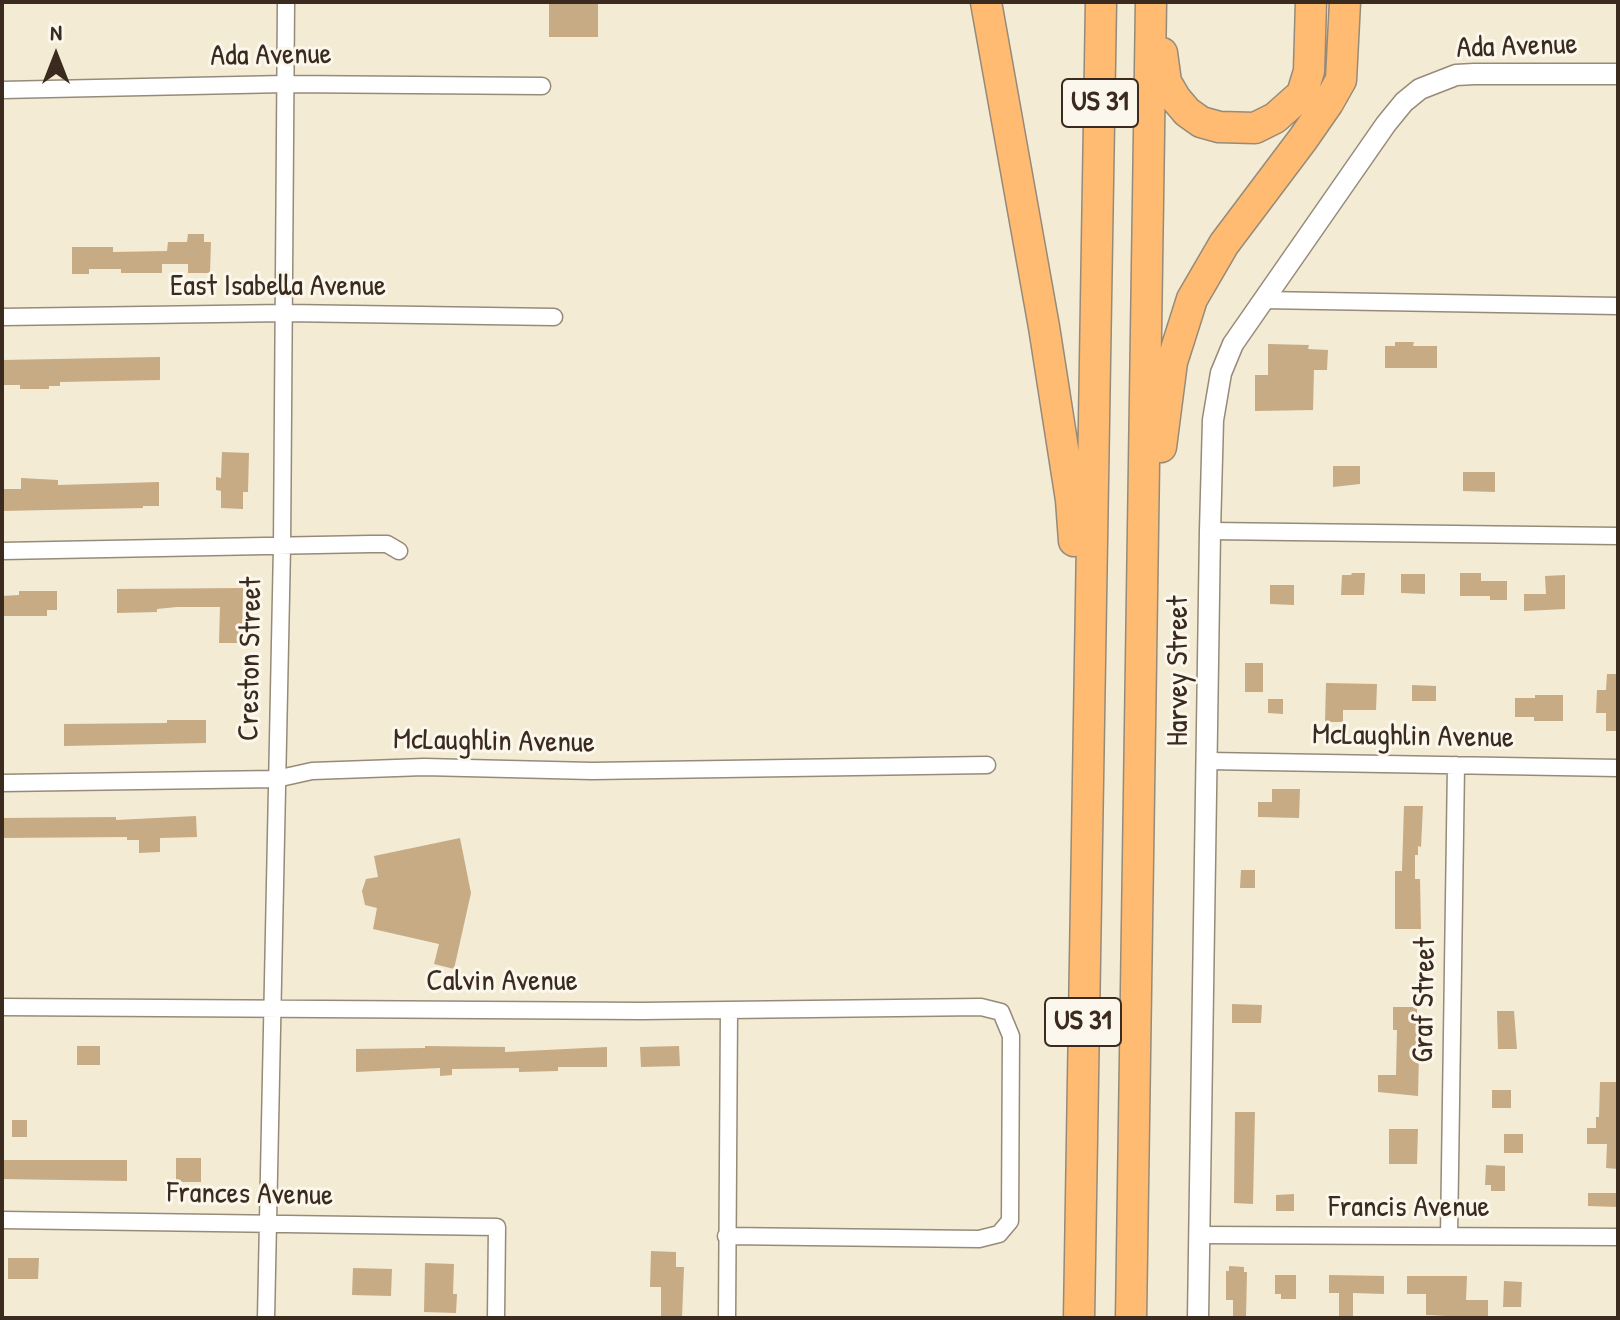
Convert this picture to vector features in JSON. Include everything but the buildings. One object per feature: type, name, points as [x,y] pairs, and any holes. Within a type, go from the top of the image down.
[{"type":"highway","points":[[986,2],[1008,110],[1071,500],[1088,726]]},
{"type":"highway","name":"US 31","points":[[1079,1318],[1101,2]]},
{"type":"highway","name":"US 31","points":[[1131,1318],[1151,2]]},
{"type":"highway","points":[[1162,2],[1162,64],[1166,82],[1176,99],[1201,122],[1238,129],[1255,128],[1275,118],[1302,94],[1309,71],[1311,2]]},
{"type":"highway","points":[[1140,727],[1153,642],[1161,450],[1172,362],[1192,299],[1224,244],[1312,127],[1341,80],[1345,2]]},
{"type":"street","name":"Creston Street","points":[[266,1318],[286,313],[286,2]]},
{"type":"street","name":"Ada Avenue","points":[[1420,89],[1456,75],[1618,74]]},
{"type":"street","name":"Ada Avenue","points":[[2,90],[285,84],[542,86]]},
{"type":"street","name":"Harvey Street","points":[[1198,1318],[1210,531],[1213,420],[1221,373],[1233,344],[1262,300],[1386,124],[1404,102],[1420,89]]},
{"type":"street","points":[[1262,300],[1618,306]]},
{"type":"street","name":"East Isabella Avenue","points":[[2,317],[286,313],[554,317]]},
{"type":"street","points":[[1210,531],[1618,536]]},
{"type":"street","points":[[2,551],[387,544],[399,551]]},
{"type":"street","name":"McLaughlin Avenue","points":[[1208,761],[1618,768]]},
{"type":"street","name":"McLaughlin Avenue","points":[[2,783],[276,779],[312,771],[424,767],[592,771],[987,765]]},
{"type":"street","name":"Graf Street","points":[[1449,1236],[1456,765]]},
{"type":"street","name":"Calvin Avenue","points":[[2,1007],[270,1010],[981,1007],[1001,1012],[1011,1036],[1010,1221],[999,1234],[979,1239],[726,1236]]},
{"type":"street","points":[[727,1318],[729,1010]]},
{"type":"street","name":"Frances Avenue","points":[[2,1220],[497,1227],[496,1318]]},
{"type":"street","name":"Francis Avenue","points":[[1199,1235],[1618,1237]]}]
